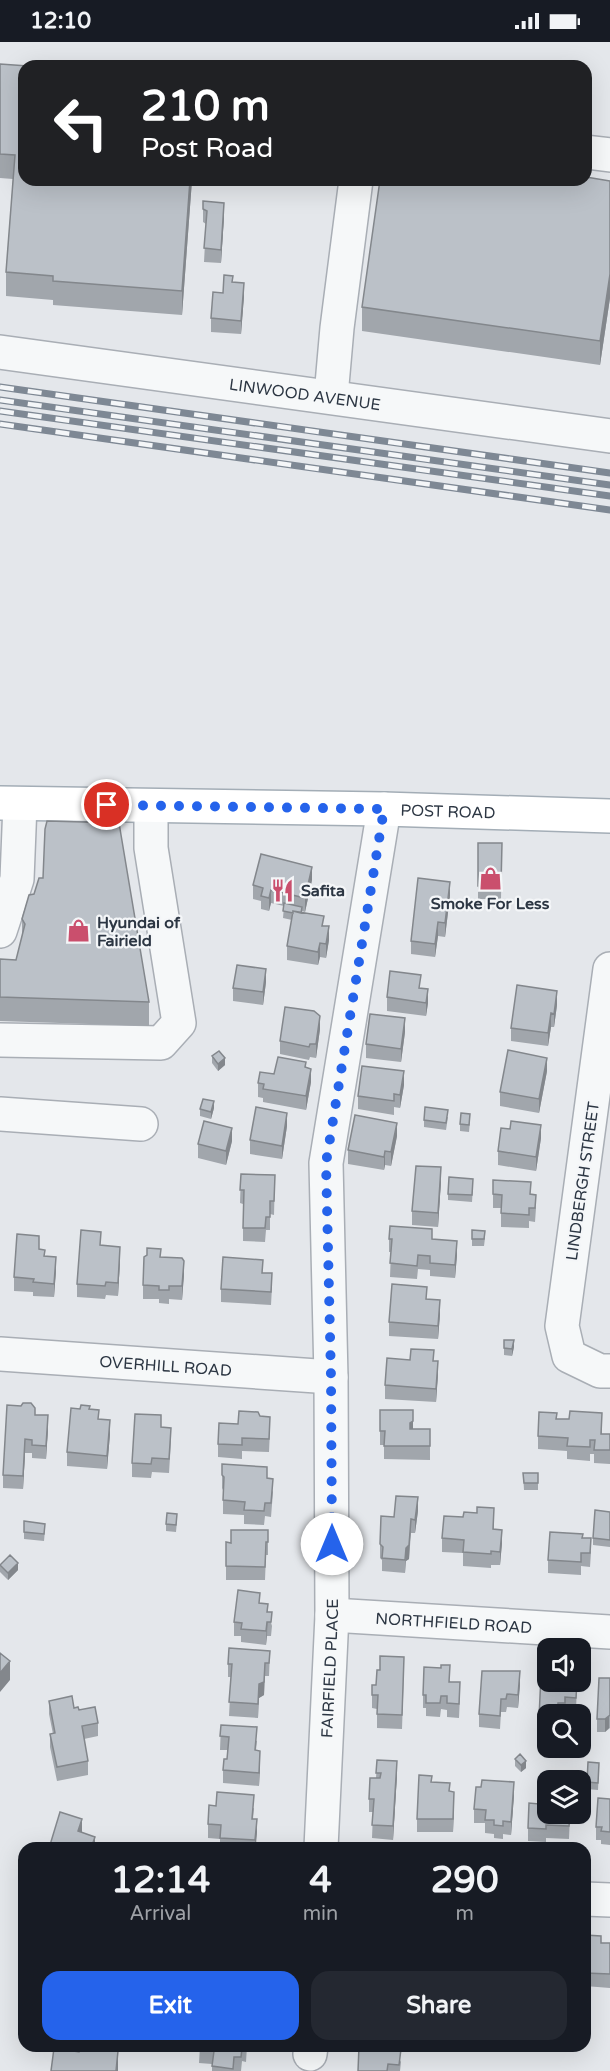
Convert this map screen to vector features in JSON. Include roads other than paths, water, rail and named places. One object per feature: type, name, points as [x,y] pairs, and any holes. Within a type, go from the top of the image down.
[{"type":"main road","name":"POST ROAD","points":[[10,804],[384,809],[610,816]]},
{"type":"street","points":[[592,152],[610,154]]},
{"type":"street","points":[[331,396],[337,328],[355,186]]},
{"type":"street","name":"LINWOOD AVENUE","points":[[0,352],[610,436]]},
{"type":"street","points":[[0,931],[16,879],[10,804]]},
{"type":"street","points":[[0,1040],[161,1043],[179,1023],[151,848],[151,806]]},
{"type":"street","name":"FAIRFIELD PLACE","points":[[321,1842],[332,1615],[331,1377],[326,1163],[384,809]]},
{"type":"street","name":"LINDBERGH STREET","points":[[610,969],[562,1326],[569,1356],[600,1371],[610,1371]]},
{"type":"street","points":[[0,1114],[141,1124]]},
{"type":"street","name":"OVERHILL ROAD","points":[[0,1354],[331,1377]]},
{"type":"street","name":"NORTHFIELD ROAD","points":[[332,1615],[610,1632]]},
{"type":"street","points":[[591,1899],[610,1900]]},
{"type":"railway","points":[[0,387],[610,473]]},
{"type":"railway","points":[[0,400],[610,485]]},
{"type":"railway","points":[[0,411],[610,496]]},
{"type":"railway","points":[[0,424],[610,510]]},
{"type":"place","name":"Smoke For Less","points":[[490,878]]},
{"type":"place","name":"Safita","points":[[283,890]]},
{"type":"place","name":"Hyundai of Fairield","points":[[79,931]]}]
